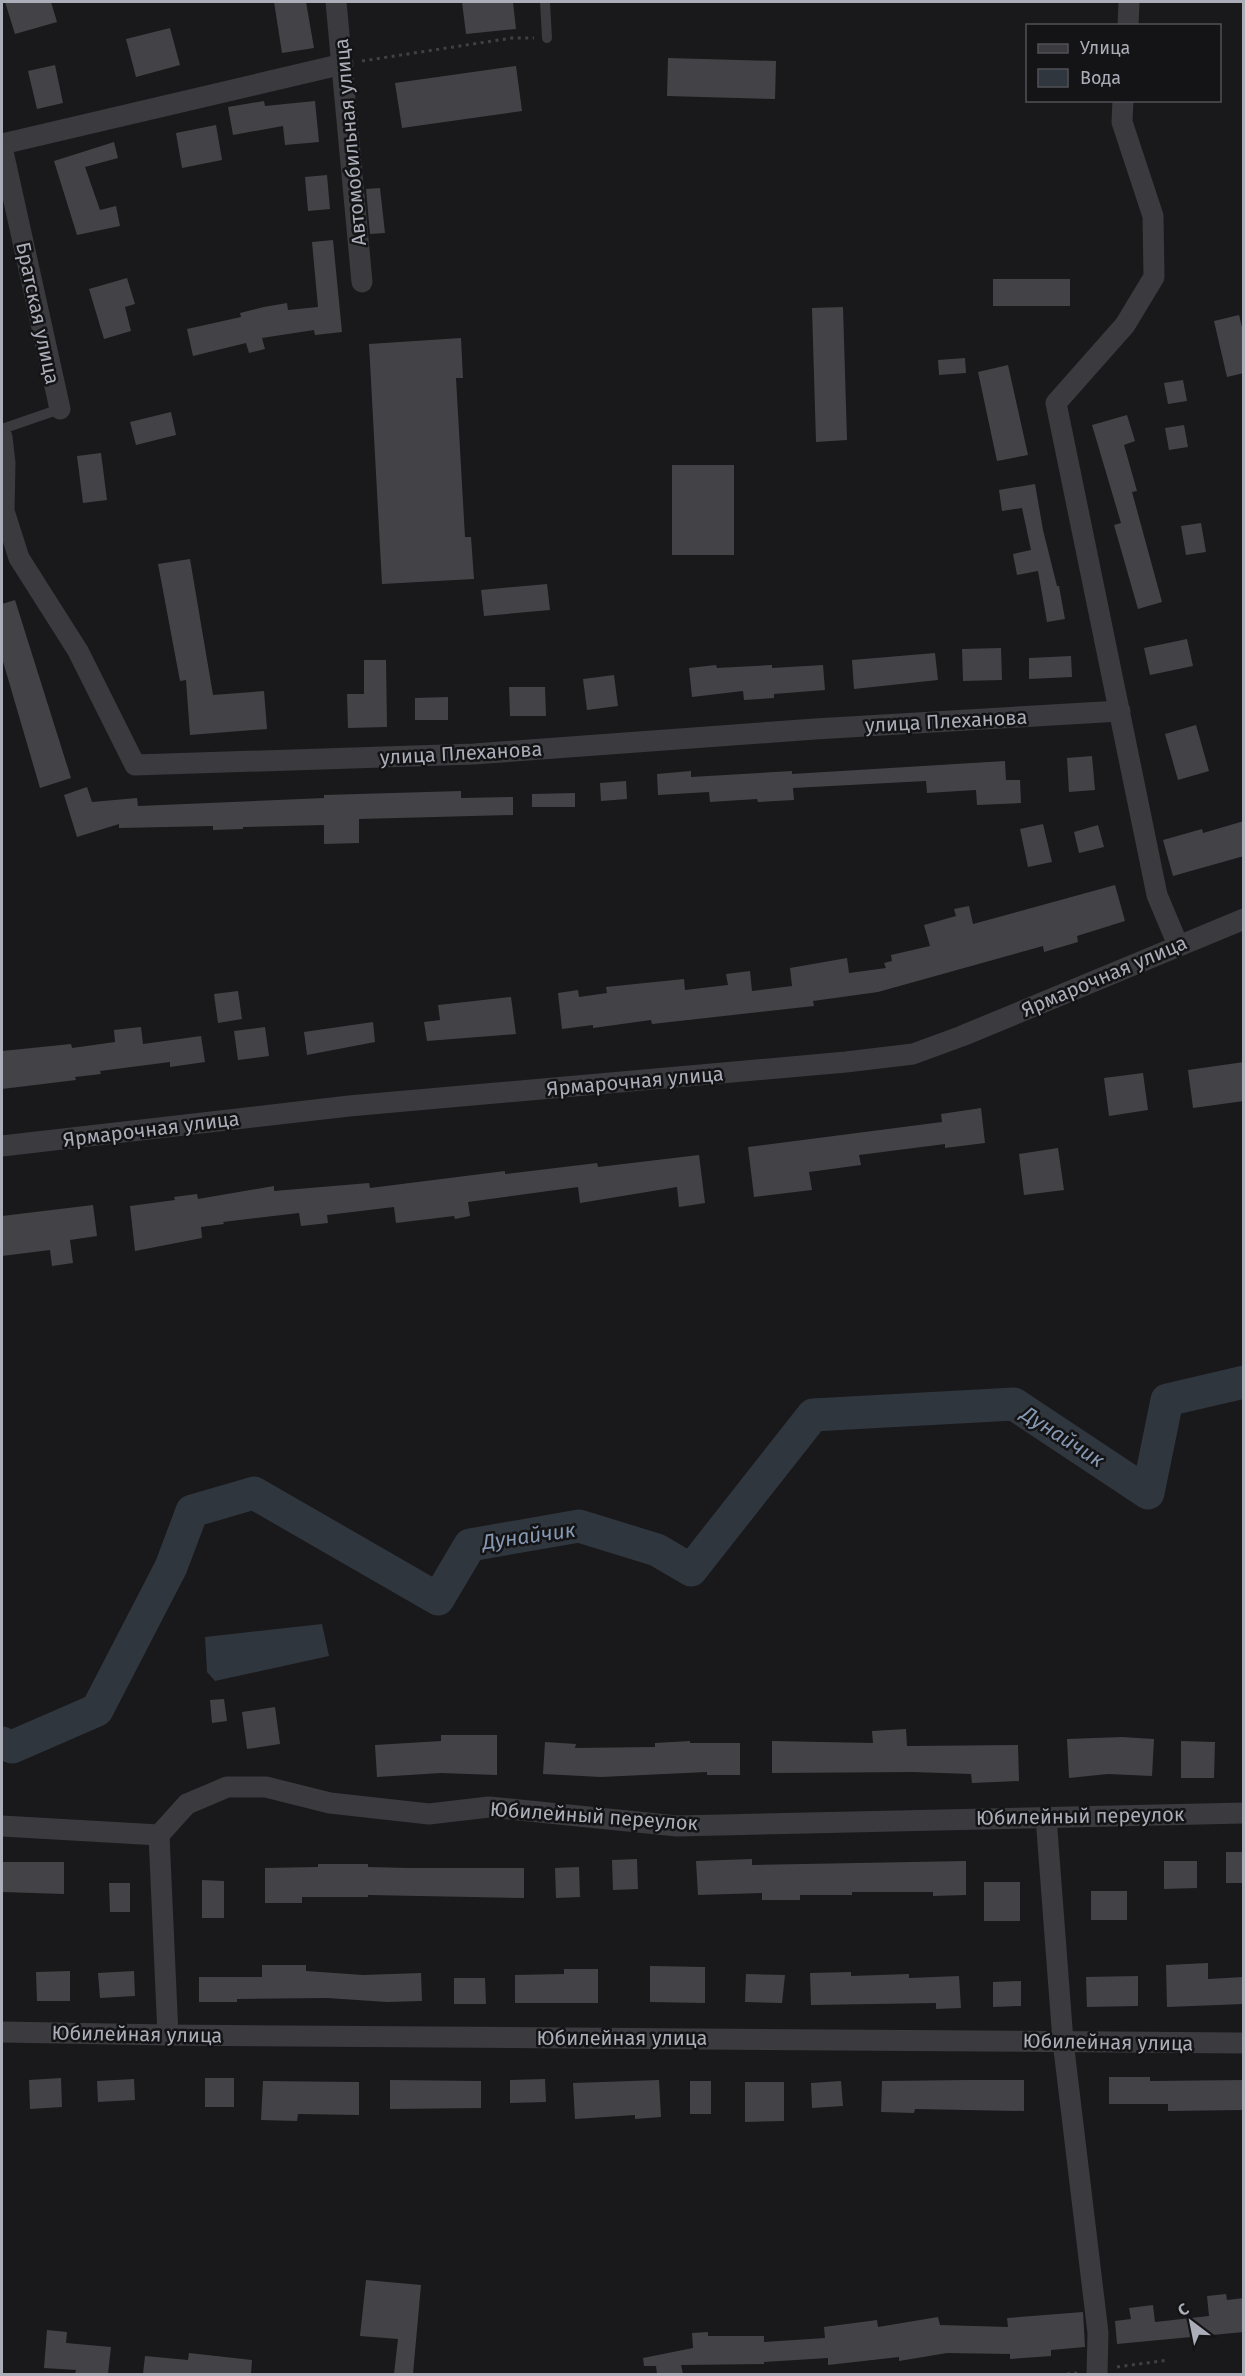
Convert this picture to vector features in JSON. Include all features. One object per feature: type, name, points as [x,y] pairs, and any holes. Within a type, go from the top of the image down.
[{"type":"street","name":"Автомобильная улица","points":[[336,2],[362,282]]},
{"type":"street","points":[[1128,24],[1129,2]]},
{"type":"street","points":[[2,145],[343,64]]},
{"type":"street","points":[[1123,102],[1122,122],[1153,216],[1154,277],[1125,325],[1056,403],[1157,895],[1178,945]]},
{"type":"street","name":"Братская улица","points":[[2,145],[60,409]]},
{"type":"street","points":[[2,437],[3,464]]},
{"type":"street","name":"улица Плеханова","points":[[3,464],[4,511],[19,558],[78,651],[135,765],[474,754],[815,729],[1120,711]]},
{"type":"street","name":"Ярмарочная улица","points":[[2,1146],[349,1106],[846,1062],[913,1054],[962,1036],[1244,919]]},
{"type":"street","name":"Юбилейный переулок","points":[[159,1834],[187,1804],[227,1787],[266,1787],[330,1803],[429,1814],[489,1807],[677,1826],[1244,1813]]},
{"type":"street","points":[[1046,1817],[1063,2041],[1098,2333],[1097,2374]]},
{"type":"street","points":[[2,1826],[159,1834],[168,2036]]},
{"type":"street","name":"Юбилейная улица","points":[[2,2032],[168,2036],[1244,2043]]},
{"type":"lane","points":[[545,2],[547,38]]},
{"type":"lane","points":[[2,429],[60,409]]},
{"type":"path","points":[[343,64],[512,38],[547,38]]},
{"type":"water","points":[[322,1624],[329,1656],[215,1681],[207,1672],[205,1637]]},
{"type":"building","points":[[5,2],[51,2],[57,22],[15,34]]},
{"type":"building","points":[[274,2],[306,2],[314,48],[282,53]]},
{"type":"building","points":[[462,2],[513,2],[516,29],[466,34]]},
{"type":"building","points":[[170,28],[180,65],[136,77],[126,39]]},
{"type":"building","points":[[668,58],[776,61],[775,99],[667,96]]},
{"type":"building","points":[[55,65],[63,103],[37,109],[28,71]]},
{"type":"building","points":[[516,66],[522,111],[402,128],[395,83]]},
{"type":"building","points":[[264,101],[265,106],[315,101],[319,142],[285,145],[283,126],[233,135],[228,107]]},
{"type":"building","points":[[216,125],[222,160],[182,168],[176,133]]},
{"type":"building","points":[[114,142],[118,158],[85,167],[100,210],[116,206],[120,226],[77,235],[54,161]]},
{"type":"building","points":[[327,175],[330,209],[308,211],[305,177]]},
{"type":"building","points":[[380,188],[385,233],[370,234],[366,189]]},
{"type":"building","points":[[333,240],[342,332],[315,335],[314,330],[262,338],[265,349],[249,353],[246,343],[193,356],[187,329],[241,317],[240,313],[287,303],[288,310],[318,307],[312,242]]},
{"type":"building","points":[[127,278],[135,304],[125,307],[131,331],[104,339],[89,289]]},
{"type":"building","points":[[993,279],[1070,279],[1070,306],[993,306]]},
{"type":"building","points":[[843,307],[847,440],[816,442],[812,308]]},
{"type":"building","points":[[1239,315],[1244,335],[1244,373],[1227,377],[1214,321]]},
{"type":"building","points":[[461,338],[463,378],[456,378],[465,537],[471,537],[474,579],[382,584],[369,344]]},
{"type":"building","points":[[965,358],[966,373],[939,375],[938,360]]},
{"type":"building","points":[[1008,365],[1028,455],[997,461],[978,372]]},
{"type":"building","points":[[1183,380],[1187,401],[1168,404],[1164,383]]},
{"type":"building","points":[[171,412],[176,435],[136,445],[130,422]]},
{"type":"building","points":[[1127,415],[1135,441],[1124,445],[1137,491],[1132,492],[1162,602],[1138,609],[1114,525],[1121,523],[1092,425]]},
{"type":"building","points":[[1184,425],[1188,447],[1169,450],[1165,428]]},
{"type":"building","points":[[101,453],[107,500],[83,503],[77,456]]},
{"type":"building","points":[[672,465],[734,465],[734,555],[672,555]]},
{"type":"building","points":[[1035,484],[1043,530],[1057,586],[1059,586],[1065,619],[1047,622],[1038,571],[1017,575],[1013,554],[1031,550],[1022,508],[1002,511],[999,490]]},
{"type":"building","points":[[1201,523],[1206,552],[1186,555],[1181,526]]},
{"type":"building","points":[[190,559],[213,695],[264,691],[267,729],[190,735],[186,680],[180,681],[158,564]]},
{"type":"building","points":[[547,584],[550,610],[484,616],[481,590]]},
{"type":"building","points":[[15,600],[71,778],[40,788],[2,658],[2,604]]},
{"type":"building","points":[[1187,639],[1193,666],[1150,675],[1144,648]]},
{"type":"building","points":[[1001,648],[1002,680],[963,681],[962,649]]},
{"type":"building","points":[[935,653],[938,680],[854,689],[852,660]]},
{"type":"building","points":[[1071,656],[1072,677],[1029,679],[1029,658]]},
{"type":"building","points":[[364,660],[386,660],[387,727],[348,728],[347,694],[364,694]]},
{"type":"building","points":[[716,665],[717,668],[772,665],[772,668],[823,665],[825,690],[774,694],[774,698],[744,700],[743,691],[692,697],[689,668]]},
{"type":"building","points":[[614,675],[618,706],[587,710],[583,679]]},
{"type":"building","points":[[509,687],[545,687],[546,716],[510,716]]},
{"type":"building","points":[[448,697],[448,720],[415,720],[415,698]]},
{"type":"building","points":[[1196,725],[1209,771],[1178,780],[1165,734]]},
{"type":"building","points":[[1092,756],[1095,790],[1069,792],[1067,758]]},
{"type":"building","points":[[1005,761],[1006,780],[1020,780],[1021,803],[977,805],[976,790],[927,793],[926,781],[793,788],[794,800],[758,802],[757,799],[710,802],[709,792],[658,795],[657,774],[691,771],[691,777],[792,771],[792,774]]},
{"type":"building","points":[[626,781],[627,799],[601,801],[600,783]]},
{"type":"building","points":[[87,787],[92,802],[137,798],[138,806],[324,798],[324,795],[461,791],[461,798],[513,797],[513,815],[359,819],[359,843],[324,844],[324,825],[213,830],[213,826],[119,828],[119,824],[77,837],[64,795]]},
{"type":"building","points":[[575,793],[575,807],[532,807],[532,794]]},
{"type":"building","points":[[1244,821],[1244,856],[1173,876],[1163,840],[1202,829],[1203,833]]},
{"type":"building","points":[[1043,824],[1052,862],[1028,867],[1020,829]]},
{"type":"building","points":[[1098,825],[1104,847],[1079,853],[1074,832]]},
{"type":"building","points":[[1115,885],[1125,921],[1077,936],[1078,942],[1044,952],[1043,946],[878,992],[813,1001],[814,1006],[652,1024],[651,1020],[593,1028],[593,1025],[562,1029],[558,993],[578,990],[579,997],[607,993],[606,987],[684,979],[685,990],[728,985],[726,974],[750,971],[752,991],[792,986],[790,968],[847,958],[849,973],[886,968],[884,963],[892,961],[891,955],[930,946],[924,925],[956,916],[954,909],[969,906],[973,924]]},
{"type":"building","points":[[238,991],[242,1019],[218,1023],[214,994]]},
{"type":"building","points":[[511,997],[516,1034],[427,1041],[424,1022],[440,1020],[438,1005]]},
{"type":"building","points":[[373,1022],[375,1042],[307,1055],[304,1032]]},
{"type":"building","points":[[141,1027],[143,1044],[201,1036],[205,1062],[170,1067],[170,1062],[100,1071],[101,1074],[75,1077],[76,1080],[2,1089],[2,1051],[71,1044],[72,1048],[115,1042],[114,1030]]},
{"type":"building","points":[[265,1027],[269,1056],[238,1060],[234,1031]]},
{"type":"building","points":[[1244,1062],[1244,1101],[1193,1108],[1188,1070]]},
{"type":"building","points":[[1143,1073],[1148,1110],[1109,1116],[1104,1078]]},
{"type":"building","points":[[981,1108],[985,1143],[945,1148],[945,1144],[859,1155],[861,1165],[809,1172],[812,1190],[754,1197],[748,1147],[942,1122],[941,1114]]},
{"type":"building","points":[[1058,1148],[1064,1190],[1024,1195],[1019,1154]]},
{"type":"building","points":[[699,1155],[705,1203],[679,1207],[677,1187],[580,1203],[578,1187],[468,1202],[470,1216],[455,1219],[454,1216],[396,1223],[394,1207],[327,1215],[328,1223],[301,1226],[299,1213],[223,1222],[224,1224],[201,1227],[202,1238],[135,1251],[130,1206],[175,1200],[174,1197],[197,1194],[198,1199],[274,1186],[274,1191],[369,1183],[370,1188],[505,1171],[505,1174],[597,1163],[598,1167]]},
{"type":"building","points":[[93,1205],[97,1236],[70,1240],[73,1263],[52,1266],[50,1250],[2,1256],[2,1216]]},
{"type":"building","points":[[224,1699],[227,1721],[212,1723],[210,1700]]},
{"type":"building","points":[[275,1707],[280,1744],[247,1749],[242,1712]]},
{"type":"building","points":[[906,1729],[907,1746],[1018,1745],[1019,1781],[972,1783],[971,1774],[913,1772],[772,1773],[772,1741],[873,1743],[872,1731]]},
{"type":"building","points":[[441,1735],[497,1735],[497,1775],[441,1773],[377,1777],[375,1745],[441,1741]]},
{"type":"building","points":[[1122,1737],[1154,1739],[1152,1776],[1108,1774],[1069,1778],[1067,1739]]},
{"type":"building","points":[[690,1741],[690,1743],[740,1743],[740,1775],[707,1775],[707,1772],[601,1777],[543,1774],[545,1742],[576,1744],[575,1748],[655,1747],[655,1743]]},
{"type":"building","points":[[1181,1741],[1215,1742],[1214,1778],[1181,1778]]},
{"type":"building","points":[[1226,1852],[1244,1852],[1244,1883],[1226,1883]]},
{"type":"building","points":[[637,1859],[638,1889],[613,1890],[612,1860]]},
{"type":"building","points":[[752,1859],[752,1865],[966,1861],[966,1895],[933,1896],[933,1892],[852,1892],[852,1895],[800,1895],[800,1900],[762,1900],[762,1893],[698,1895],[696,1861]]},
{"type":"building","points":[[1164,1861],[1197,1861],[1197,1888],[1164,1889]]},
{"type":"building","points":[[2,1862],[64,1862],[64,1894],[2,1892]]},
{"type":"building","points":[[318,1864],[368,1864],[368,1867],[409,1868],[524,1868],[524,1898],[368,1895],[368,1897],[302,1897],[302,1903],[265,1903],[265,1868],[318,1867]]},
{"type":"building","points":[[579,1867],[580,1897],[556,1898],[555,1868]]},
{"type":"building","points":[[202,1880],[224,1881],[224,1918],[202,1918]]},
{"type":"building","points":[[984,1882],[1020,1882],[1020,1921],[984,1921]]},
{"type":"building","points":[[109,1883],[130,1883],[130,1912],[110,1912]]},
{"type":"building","points":[[1091,1891],[1127,1891],[1127,1920],[1091,1920]]},
{"type":"building","points":[[1208,1963],[1208,1979],[1244,1977],[1244,2004],[1167,2007],[1166,1965]]},
{"type":"building","points":[[262,1965],[306,1965],[306,1971],[363,1975],[421,1973],[422,2001],[387,2002],[327,1998],[237,1999],[237,2002],[199,2002],[199,1977],[262,1977]]},
{"type":"building","points":[[650,1966],[705,1967],[705,2003],[650,2002]]},
{"type":"building","points":[[564,1969],[598,1969],[598,2003],[515,2003],[515,1975],[564,1974]]},
{"type":"building","points":[[70,1971],[70,2001],[37,2001],[36,1972]]},
{"type":"building","points":[[134,1971],[135,1996],[100,1998],[98,1973]]},
{"type":"building","points":[[851,1972],[851,1976],[909,1974],[909,1978],[959,1976],[961,2008],[936,2009],[936,2003],[811,2005],[810,1973]]},
{"type":"building","points":[[746,1974],[785,1975],[782,2003],[745,2002]]},
{"type":"building","points":[[1138,1976],[1138,2006],[1087,2007],[1086,1977]]},
{"type":"building","points":[[454,1978],[485,1978],[486,2004],[454,2004]]},
{"type":"building","points":[[1021,1981],[1021,2006],[993,2007],[993,1982]]},
{"type":"building","points":[[1109,2077],[1150,2077],[1150,2081],[1244,2080],[1244,2110],[1168,2111],[1168,2104],[1109,2104]]},
{"type":"building","points":[[61,2078],[62,2107],[30,2109],[29,2080]]},
{"type":"building","points":[[205,2078],[234,2078],[234,2107],[205,2107]]},
{"type":"building","points":[[134,2079],[135,2100],[98,2102],[97,2081]]},
{"type":"building","points":[[545,2079],[546,2102],[510,2103],[510,2080]]},
{"type":"building","points":[[390,2080],[481,2081],[481,2108],[390,2109]]},
{"type":"building","points":[[659,2080],[661,2117],[635,2119],[635,2115],[575,2119],[573,2083]]},
{"type":"building","points":[[1024,2080],[1024,2111],[915,2109],[914,2113],[881,2112],[882,2081]]},
{"type":"building","points":[[263,2081],[359,2082],[359,2115],[298,2114],[297,2121],[261,2120]]},
{"type":"building","points":[[690,2081],[711,2081],[711,2114],[690,2114]]},
{"type":"building","points":[[841,2081],[843,2106],[812,2108],[811,2083]]},
{"type":"building","points":[[745,2082],[784,2082],[784,2121],[745,2122]]},
{"type":"building","points":[[366,2280],[421,2285],[413,2374],[394,2374],[398,2339],[360,2336]]},
{"type":"building","points":[[1226,2294],[1227,2300],[1244,2298],[1244,2332],[1117,2344],[1115,2321],[1131,2319],[1129,2308],[1153,2305],[1155,2322],[1209,2316],[1207,2296]]},
{"type":"building","points":[[1083,2312],[1085,2347],[1051,2350],[1051,2356],[1010,2359],[1010,2354],[947,2353],[899,2361],[899,2357],[828,2365],[828,2358],[764,2362],[764,2364],[681,2365],[683,2374],[657,2374],[656,2366],[644,2366],[643,2358],[693,2348],[692,2333],[708,2332],[708,2336],[764,2336],[764,2342],[825,2338],[824,2327],[877,2320],[878,2327],[938,2317],[940,2325],[1008,2327],[1007,2318]]},
{"type":"building","points":[[47,2330],[67,2332],[66,2343],[111,2347],[108,2374],[75,2374],[76,2370],[44,2368]]},
{"type":"building","points":[[189,2353],[252,2360],[251,2374],[143,2374],[145,2356],[188,2360]]},
{"type":"waterway","name":"Дунайчик","points":[[2,1743],[12,1747],[97,1710],[171,1567],[192,1511],[254,1493],[438,1599],[470,1545],[579,1526],[657,1550],[691,1570],[813,1415],[1014,1404],[1148,1493],[1167,1400],[1244,1382]]}]
